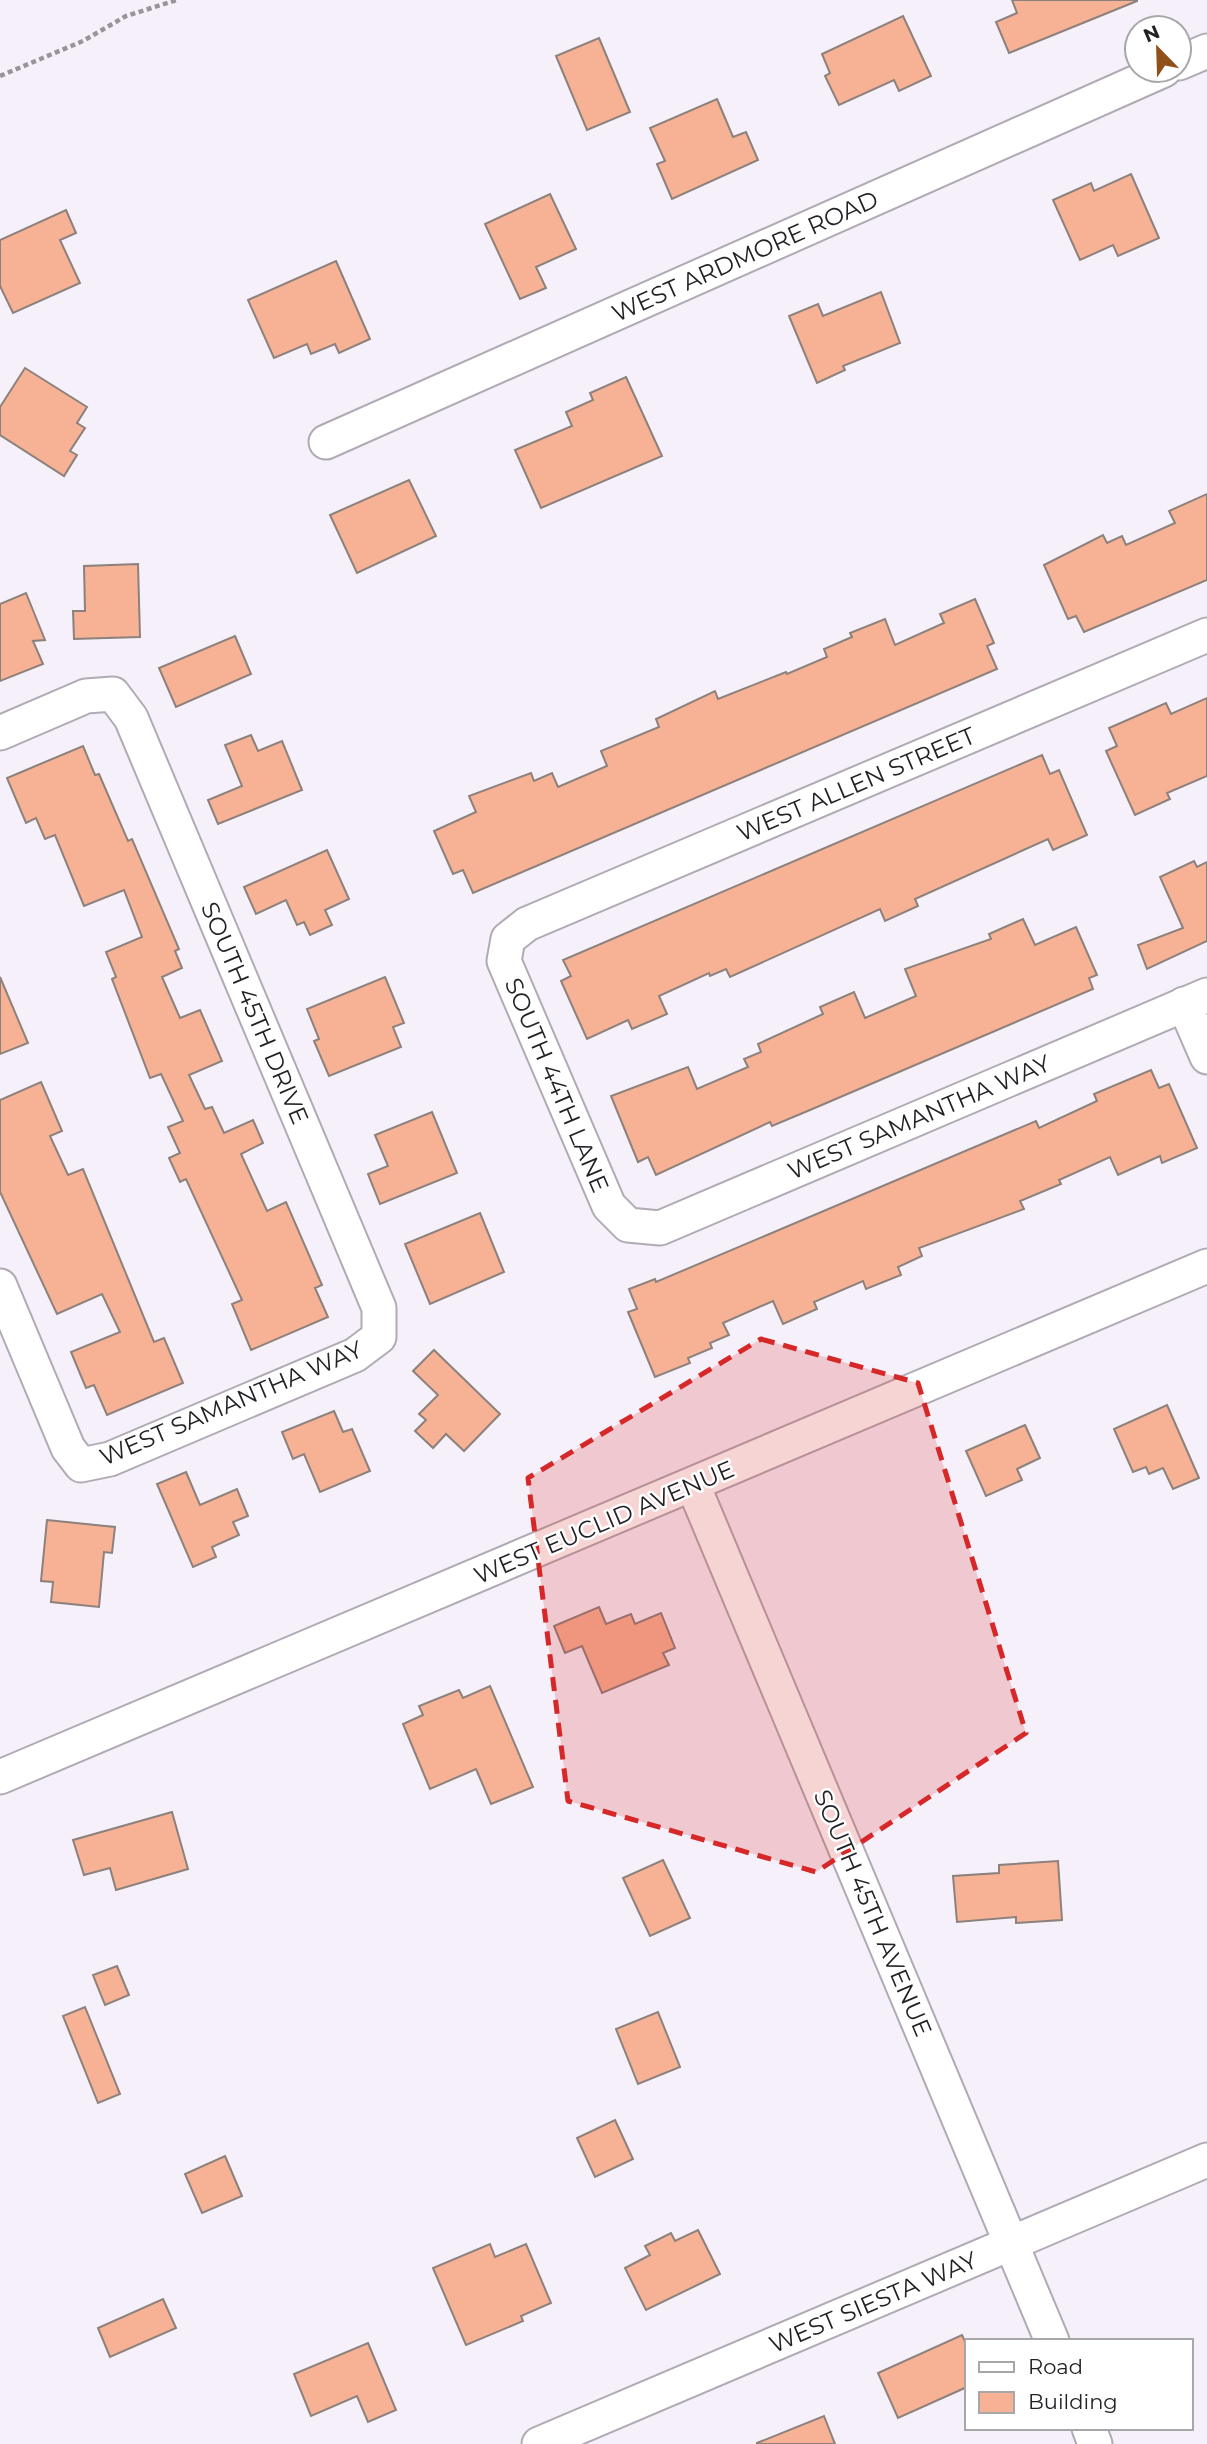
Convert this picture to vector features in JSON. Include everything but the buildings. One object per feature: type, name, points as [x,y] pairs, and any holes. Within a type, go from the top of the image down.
[{"type":"street","name":"WEST ARDMORE ROAD","points":[[326,442],[1132,84]]},
{"type":"street","name":"WEST ALLEN STREET","points":[[508,939],[527,924],[1207,635]]},
{"type":"street","name":"SOUTH 45TH DRIVE","points":[[0,733],[86,696],[113,694],[131,718],[379,1308],[379,1337]]},
{"type":"street","name":"SOUTH 44TH LANE","points":[[508,939],[504,961],[609,1206],[628,1225]]},
{"type":"street","name":"WEST SAMANTHA WAY","points":[[628,1225],[660,1228],[1196,1000]]},
{"type":"street","points":[[1196,1000],[1207,1057]]},
{"type":"street","name":"WEST EUCLID AVENUE","points":[[0,1777],[1207,1266]]},
{"type":"street","name":"WEST SAMANTHA WAY","points":[[0,1286],[68,1448],[81,1465],[110,1459],[355,1354],[379,1337]]},
{"type":"street","name":"SOUTH 45TH AVENUE","points":[[693,1485],[1051,2339]]},
{"type":"street","name":"WEST SIESTA WAY","points":[[539,2444],[1207,2160]]},
{"type":"path","points":[[0,75],[83,41],[126,16],[177,0]]},
{"type":"highlighted area","points":[[761,1339],[918,1383],[1026,1733],[816,1872],[568,1801],[528,1478]]}]
